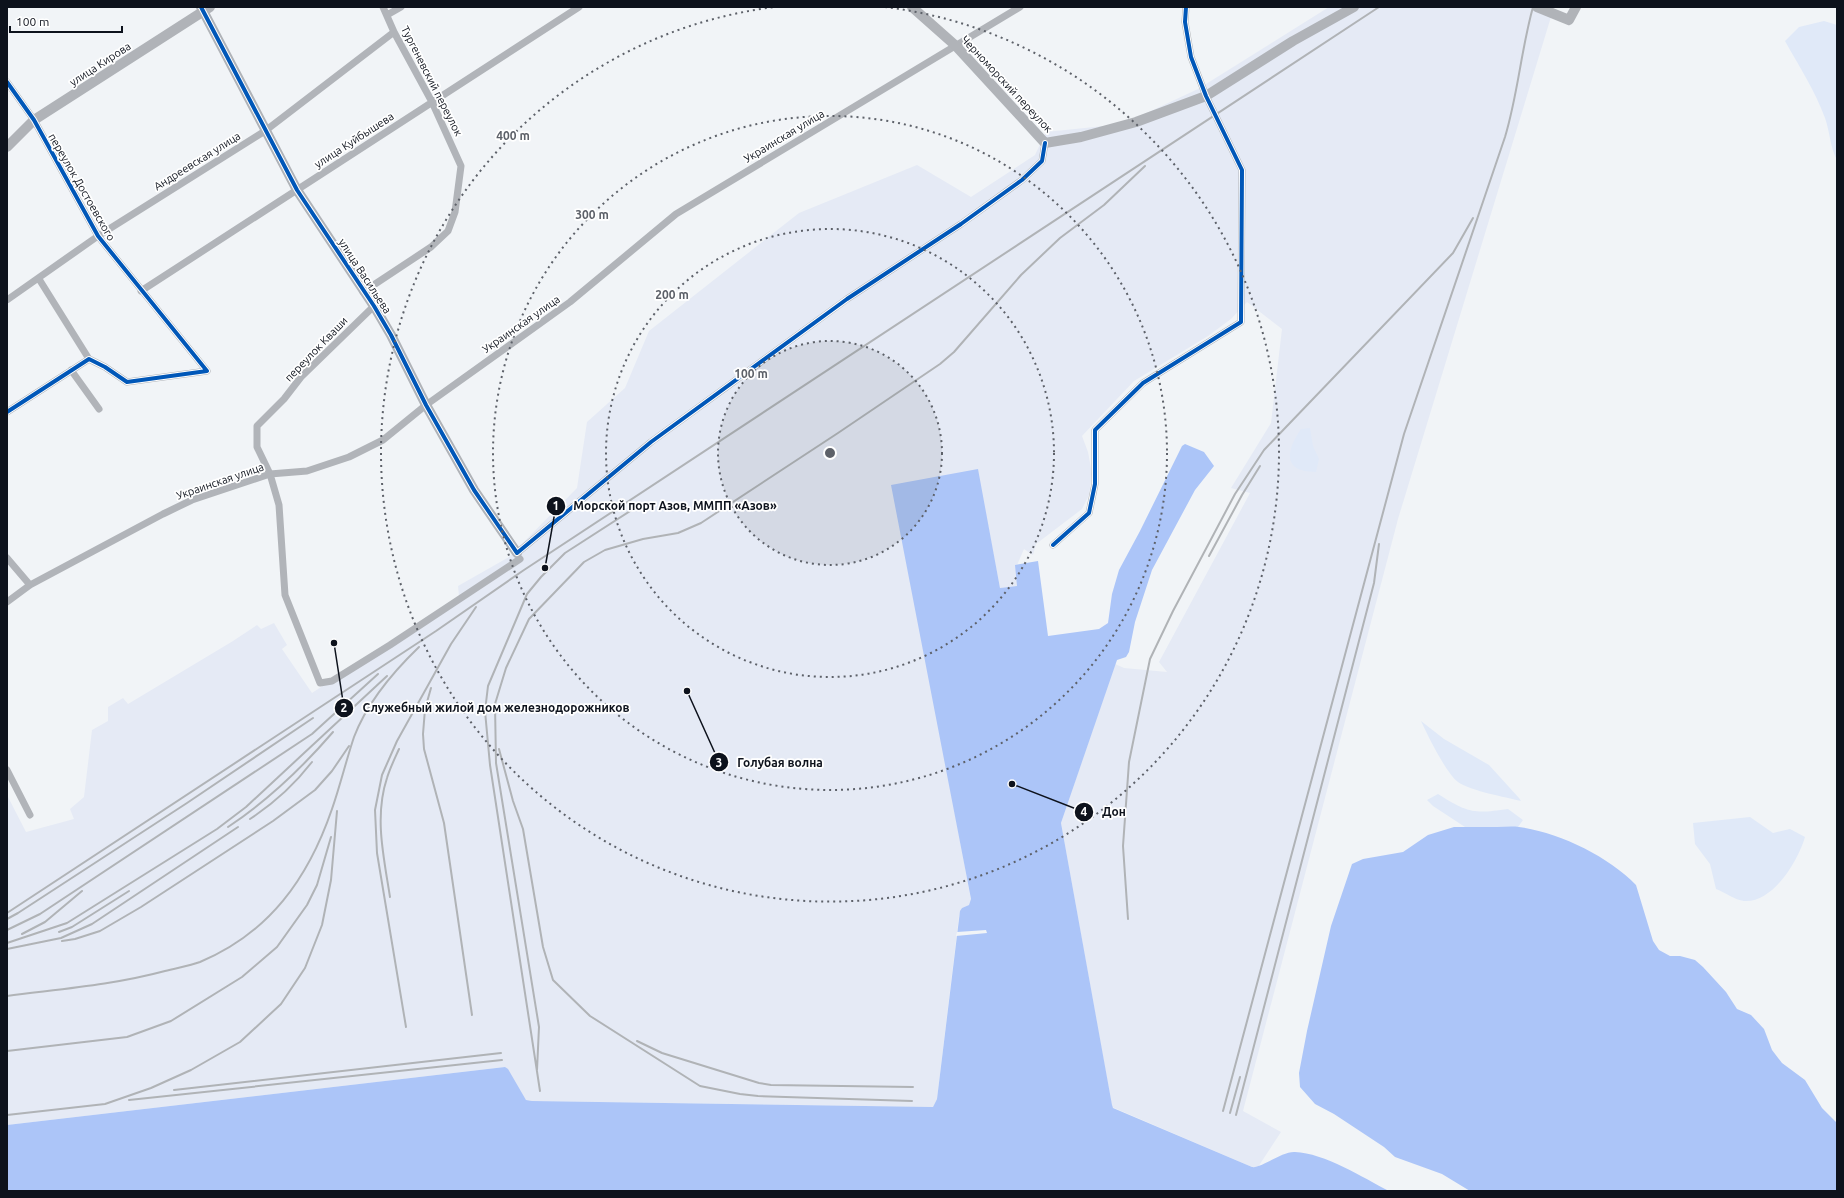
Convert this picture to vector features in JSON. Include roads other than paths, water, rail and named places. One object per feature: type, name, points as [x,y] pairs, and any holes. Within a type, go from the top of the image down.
[{"type":"street","name":"Тургеневский переулок","points":[[364,292],[431,247],[448,231],[455,212],[461,166],[432,102],[394,32],[383,7]]},
{"type":"street","points":[[387,15],[401,7]]},
{"type":"street","name":"улица Куйбышева","points":[[141,291],[579,7]]},
{"type":"street","name":"Черноморский переулок","points":[[912,7],[956,46],[1045,143],[1081,137],[1136,122],[1206,96],[1293,41],[1354,7]]},
{"type":"street","name":"Украинская улица","points":[[7,602],[30,585],[192,500],[270,474],[307,472],[349,457],[383,440],[426,405],[570,302],[676,214],[1020,7]]},
{"type":"street","points":[[1053,545],[1089,513],[1095,484],[1096,430],[1143,383],[1241,322],[1242,170],[1206,96],[1191,57],[1185,22],[1186,7]]},
{"type":"street","points":[[1537,7],[1569,20],[1576,7]]},
{"type":"street","name":"улица Кирова","points":[[7,147],[34,120],[205,8]]},
{"type":"street","name":"улица Васильева","points":[[205,8],[265,131],[297,190],[392,335],[426,405],[474,490],[518,556]]},
{"type":"street","name":"Андреевская улица","points":[[7,300],[39,279],[98,236],[265,131],[394,32]]},
{"type":"street","name":"переулок Достоевского","points":[[7,82],[34,120],[98,236],[207,371],[126,382],[105,367],[89,359]]},
{"type":"street","points":[[270,474],[279,505],[285,595],[320,683],[332,680],[345,673],[518,556],[651,442],[847,299],[961,224],[1022,180],[1042,161],[1045,143]]},
{"type":"street","points":[[7,412],[89,359],[39,279]]},
{"type":"street","name":"переулок Кваши","points":[[270,474],[257,447],[257,426],[284,399],[301,377],[374,306]]},
{"type":"street","points":[[71,370],[99,409]]},
{"type":"street","points":[[7,558],[30,585]]},
{"type":"street","points":[[7,770],[30,815]]},
{"type":"water","points":[[1185,444],[1204,452],[1214,466],[1195,490],[1152,570],[1135,622],[1129,652],[1126,657],[1117,660],[1061,823],[1112,1105],[1113,1108],[1252,1167],[1256,1167],[1290,1152],[1306,1153],[1331,1161],[1389,1191],[7,1191],[7,1125],[505,1067],[508,1069],[526,1100],[532,1101],[933,1107],[937,1099],[960,911],[962,908],[969,905],[971,899],[891,485],[978,469],[1000,588],[1017,586],[1015,565],[1038,561],[1048,636],[1099,629],[1108,623],[1112,594],[1119,570],[1182,446]]},
{"type":"water","points":[[1454,827],[1516,827],[1550,834],[1597,855],[1625,874],[1636,885],[1653,941],[1659,950],[1670,956],[1680,956],[1695,960],[1703,967],[1726,992],[1737,1009],[1751,1015],[1764,1029],[1772,1050],[1782,1063],[1805,1080],[1822,1108],[1837,1123],[1837,1191],[1470,1191],[1442,1174],[1395,1157],[1384,1147],[1334,1114],[1315,1104],[1300,1087],[1299,1073],[1331,926],[1352,864],[1363,859],[1403,852],[1428,835]]},
{"type":"railway","points":[[7,913],[436,631],[524,570],[1379,7]]},
{"type":"railway","points":[[1223,1111],[1404,434],[1505,137],[1533,7]]},
{"type":"railway","points":[[537,1070],[539,1027],[496,763],[495,704],[506,668],[529,619],[584,562],[605,550],[643,539],[678,533],[701,523],[940,364],[954,352],[1021,275],[1060,238],[1104,205],[1145,166]]},
{"type":"railway","points":[[1128,919],[1123,846],[1129,762],[1150,659],[1173,611],[1235,494],[1264,450],[1453,253],[1473,218]]},
{"type":"railway","points":[[1209,556],[1242,495],[1260,466]]},
{"type":"railway","points":[[540,1091],[490,765],[485,711],[488,686],[527,594],[541,577],[565,553],[641,504]]},
{"type":"railway","points":[[1236,1115],[1374,583],[1379,544]]},
{"type":"railway","points":[[406,1027],[377,853],[375,810],[382,775],[397,741],[451,644],[476,607]]},
{"type":"railway","points":[[7,996],[86,986],[145,976],[200,962],[224,950],[246,936],[266,919],[283,901],[298,881],[311,858],[332,809],[359,724],[373,700],[390,677],[419,647]]},
{"type":"railway","points":[[7,930],[40,914],[312,734],[378,674]]},
{"type":"railway","points":[[7,943],[67,923],[217,829],[246,807],[387,676]]},
{"type":"railway","points":[[431,688],[425,709],[423,734],[424,749],[444,823],[472,1015]]},
{"type":"railway","points":[[7,919],[187,803],[313,718]]},
{"type":"railway","points":[[228,827],[284,783],[333,732]]},
{"type":"railway","points":[[62,941],[75,939],[100,931],[141,907],[273,821],[315,790],[332,771],[349,746]]},
{"type":"railway","points":[[390,897],[381,838],[381,808],[387,778],[399,749]]},
{"type":"railway","points":[[499,749],[513,801],[523,829],[543,947],[553,980],[590,1016],[700,1086],[758,1096],[912,1101]]},
{"type":"railway","points":[[250,819],[283,793],[312,762]]},
{"type":"railway","points":[[7,1115],[105,1104],[151,1088],[191,1070],[240,1042],[281,1004],[305,968],[322,925],[331,880],[337,811]]},
{"type":"railway","points":[[7,949],[61,938],[92,924],[238,827]]},
{"type":"railway","points":[[7,1051],[127,1037],[171,1021],[242,977],[277,947],[307,905],[317,885],[331,837]]},
{"type":"railway","points":[[22,934],[45,922],[82,891]]},
{"type":"railway","points":[[59,932],[72,927],[129,891]]},
{"type":"railway","points":[[637,1041],[662,1053],[759,1083],[771,1085],[913,1087]]},
{"type":"railway","points":[[174,1090],[501,1053]]},
{"type":"railway","points":[[129,1100],[502,1060]]},
{"type":"railway","points":[[1230,1113],[1240,1077]]},
{"type":"place","name":"Морской порт Азов, ММПП «Азов»","points":[[545,568]]},
{"type":"place","name":"Служебный жилой дом железнодорожников","points":[[334,643]]},
{"type":"place","name":"Голубая волна","points":[[687,691]]},
{"type":"place","name":"Дон","points":[[1012,784]]}]
